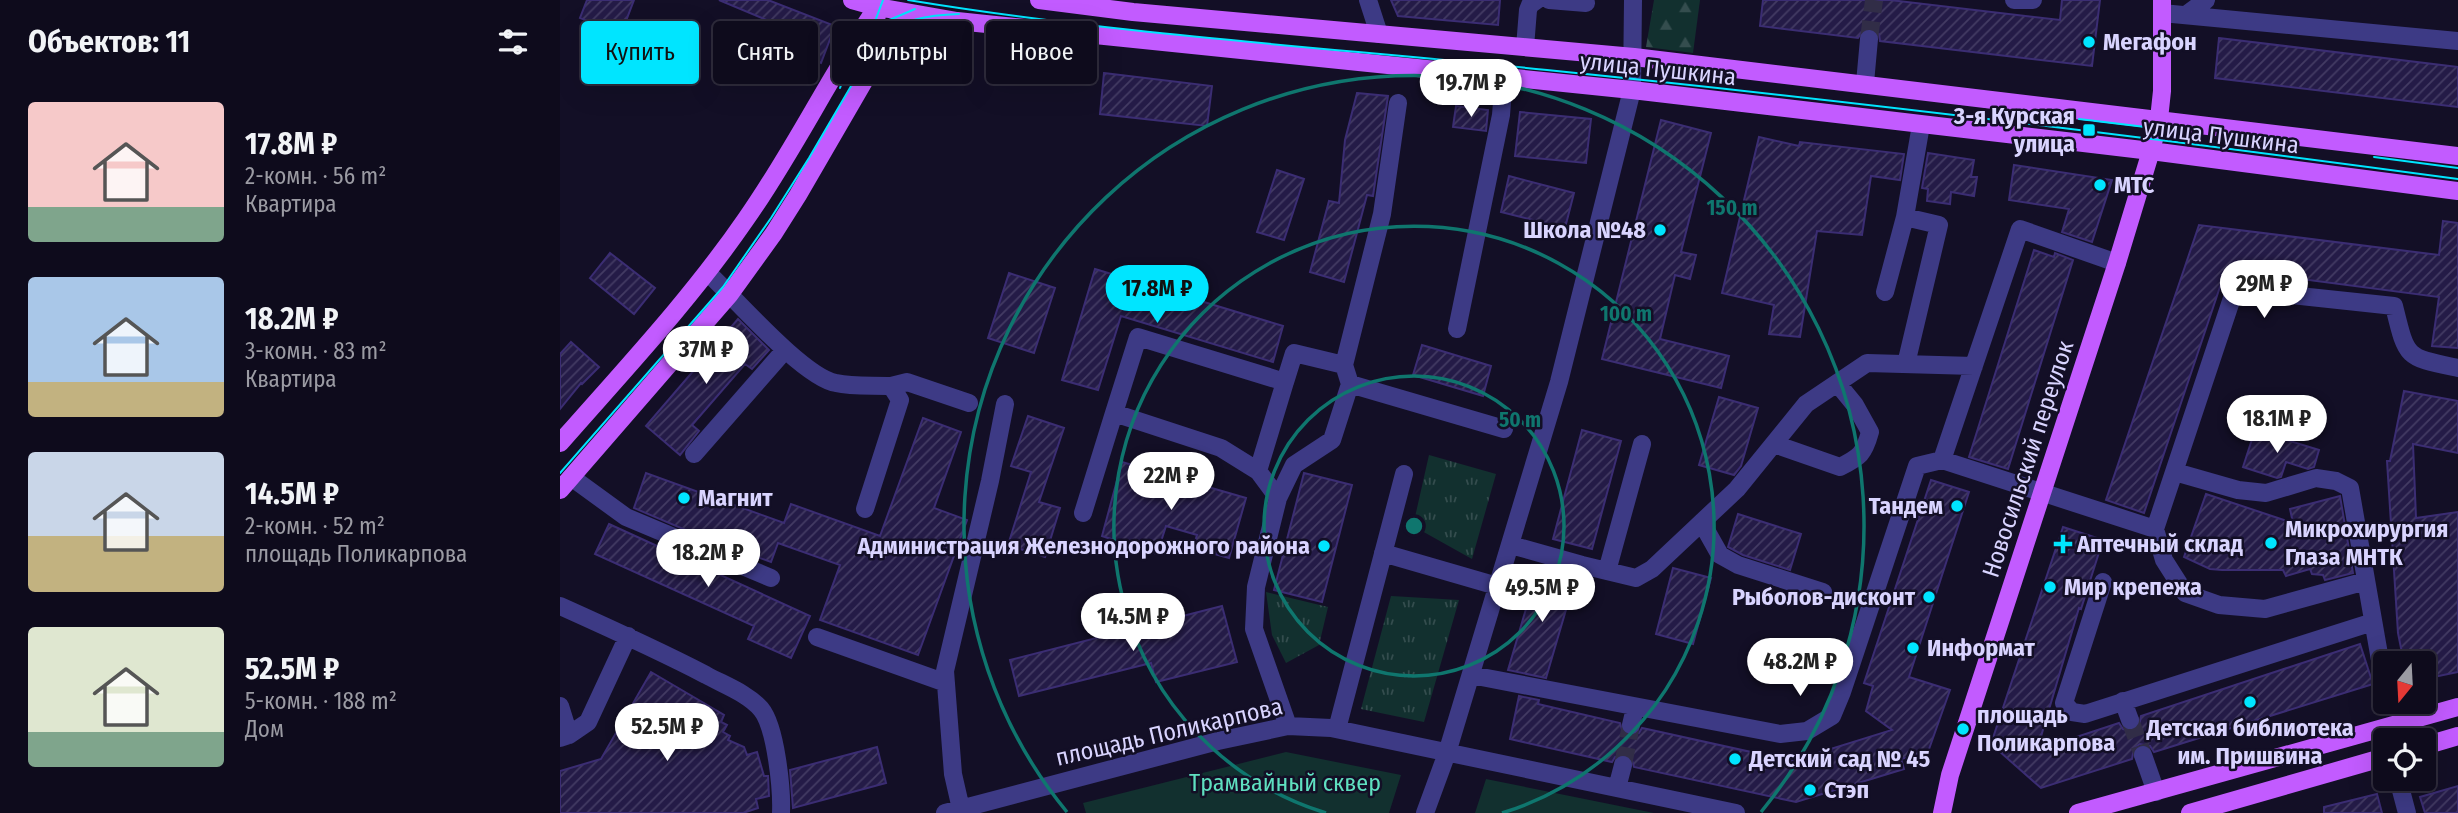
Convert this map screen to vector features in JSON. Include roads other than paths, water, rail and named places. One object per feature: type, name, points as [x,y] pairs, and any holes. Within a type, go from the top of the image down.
[{"type":"main road","name":"улица Пушкина","points":[[852,0],[957,21]]},
{"type":"main road","name":"улица Пушкина","points":[[1039,0],[1133,12],[1634,57],[2458,156]]},
{"type":"main road","points":[[560,443],[708,273],[748,217],[800,135],[847,50],[877,4]]},
{"type":"main road","points":[[2159,119],[2162,90],[2162,7]]},
{"type":"main road","name":"улица Пушкина","points":[[972,23],[1632,90],[2151,151],[2458,191]]},
{"type":"main road","points":[[565,484],[730,293],[774,233],[862,84]]},
{"type":"main road","name":"Новосильский переулок","points":[[1941,813],[1950,775],[2118,263],[2159,119]]},
{"type":"main road","points":[[2078,813],[2458,707]]},
{"type":"main road","points":[[2436,742],[2458,736]]},
{"type":"main road","points":[[2190,813],[2373,760]]},
{"type":"street","points":[[1368,0],[1379,34]]},
{"type":"street","points":[[1525,47],[1528,10],[1537,0]]},
{"type":"street","points":[[1549,0],[1587,3]]},
{"type":"street","points":[[1425,813],[1447,753],[1559,382],[1632,90],[1633,0]]},
{"type":"street","points":[[2014,0],[2032,0]]},
{"type":"street","points":[[2186,15],[2206,0]]},
{"type":"street","points":[[2162,7],[2186,15],[2458,41]]},
{"type":"street","points":[[1865,83],[1870,39]]},
{"type":"street","points":[[1457,329],[1501,115],[1504,77]]},
{"type":"street","points":[[1288,726],[1254,629],[1256,587],[1278,498],[1294,465],[1332,440],[1350,384],[1344,365],[1382,214],[1398,103]]},
{"type":"street","points":[[1885,292],[1905,217],[1921,125]]},
{"type":"street","points":[[1905,217],[1939,225],[1906,364]]},
{"type":"street","points":[[1942,460],[2020,229],[2118,263]]},
{"type":"street","points":[[708,273],[785,349],[823,379],[837,384],[891,386],[907,383],[970,402]]},
{"type":"street","points":[[2366,581],[2264,609],[2219,605],[2185,593],[2164,560],[2155,528],[2235,289],[2394,306],[2403,345],[2418,359],[2458,368]]},
{"type":"street","points":[[1083,513],[1138,337],[1285,382]]},
{"type":"street","points":[[694,454],[785,349]]},
{"type":"street","points":[[1258,471],[1294,353],[1344,365]]},
{"type":"street","points":[[1511,545],[1636,578],[1652,569],[1737,489],[1806,404],[1867,363],[1974,366]]},
{"type":"street","points":[[1774,444],[1840,467],[1858,458],[1866,448],[1870,432],[1837,383]]},
{"type":"street","points":[[1350,384],[1504,429]]},
{"type":"street","points":[[865,509],[901,400],[891,386]]},
{"type":"street","points":[[953,811],[945,670],[990,481],[1005,404]]},
{"type":"street","points":[[1114,413],[1222,447],[1258,471],[1278,498]]},
{"type":"street","points":[[1607,571],[1642,444]]},
{"type":"street","points":[[1471,675],[1633,717],[1780,734],[1807,731],[1832,716],[1842,692],[1916,466],[1942,460],[2155,528]]},
{"type":"street","points":[[2175,472],[2238,490],[2266,493],[2316,478],[2336,481],[2350,488],[2378,651]]},
{"type":"street","points":[[1337,729],[1404,474]]},
{"type":"street","points":[[565,484],[626,517],[771,578]]},
{"type":"street","points":[[1702,523],[1720,555],[1738,565],[1823,592]]},
{"type":"street","points":[[1383,553],[1497,586]]},
{"type":"street","points":[[2103,582],[2064,703],[2072,712],[2085,714],[2373,622]]},
{"type":"street","points":[[560,606],[628,636],[739,693],[760,708],[769,723],[782,791],[781,813]]},
{"type":"street","points":[[560,706],[565,736],[588,722],[628,636]]},
{"type":"street","points":[[817,637],[946,683]]},
{"type":"street","points":[[2123,701],[2130,720]]},
{"type":"street","name":"площадь Поликарпова","points":[[953,811],[1219,741],[1288,726],[1337,729],[1736,813]]},
{"type":"street","points":[[2143,755],[2156,792]]},
{"type":"street","points":[[1617,788],[1623,765]]},
{"type":"street","points":[[2401,791],[2407,813]]},
{"type":"tunnel","points":[[1869,39],[1874,0]]},
{"type":"tunnel","points":[[2130,720],[2143,755]]},
{"type":"tunnel","points":[[1623,765],[1631,725]]},
{"type":"tram line","points":[[875,21],[883,0]]},
{"type":"tram line","points":[[908,0],[1147,32],[1547,70],[1889,107],[2458,179]]},
{"type":"tram line","points":[[887,21],[915,9]]},
{"type":"tram line","points":[[560,473],[723,287],[809,158],[878,40],[905,23],[959,14]]},
{"type":"tram line","points":[[840,88],[841,84]]},
{"type":"tram line","points":[[2079,119],[2162,129]]},
{"type":"tram line","points":[[2374,157],[2458,168]]},
{"type":"place","name":"Мегафон","points":[[2089,42]]},
{"type":"place","name":"3-я Курская улица","points":[[2089,130]]},
{"type":"place","name":"МТС","points":[[2100,185]]},
{"type":"place","name":"Школа №48","points":[[1660,230]]},
{"type":"place","name":"Магнит","points":[[684,498]]},
{"type":"place","name":"Тандем","points":[[1957,506]]},
{"type":"place","name":"Микрохирургия Глаза МНТК","points":[[2271,543]]},
{"type":"place","name":"Аптечный склад","points":[[2063,544]]},
{"type":"place","name":"Администрация Железнодорожного района","points":[[1324,546]]},
{"type":"place","name":"Мир крепежа","points":[[2050,587]]},
{"type":"place","name":"Рыболов-дисконт","points":[[1929,597]]},
{"type":"place","name":"Информат","points":[[1913,648]]},
{"type":"place","name":"Детская библиотека им. Пришвина","points":[[2250,702]]},
{"type":"place","name":"площадь Поликарпова","points":[[1963,729]]},
{"type":"place","name":"Детский сад № 45","points":[[1735,759]]},
{"type":"place","name":"Стэп","points":[[1810,790]]},
{"type":"park label","name":"Трамвайный сквер","points":[[1285,783]]}]
